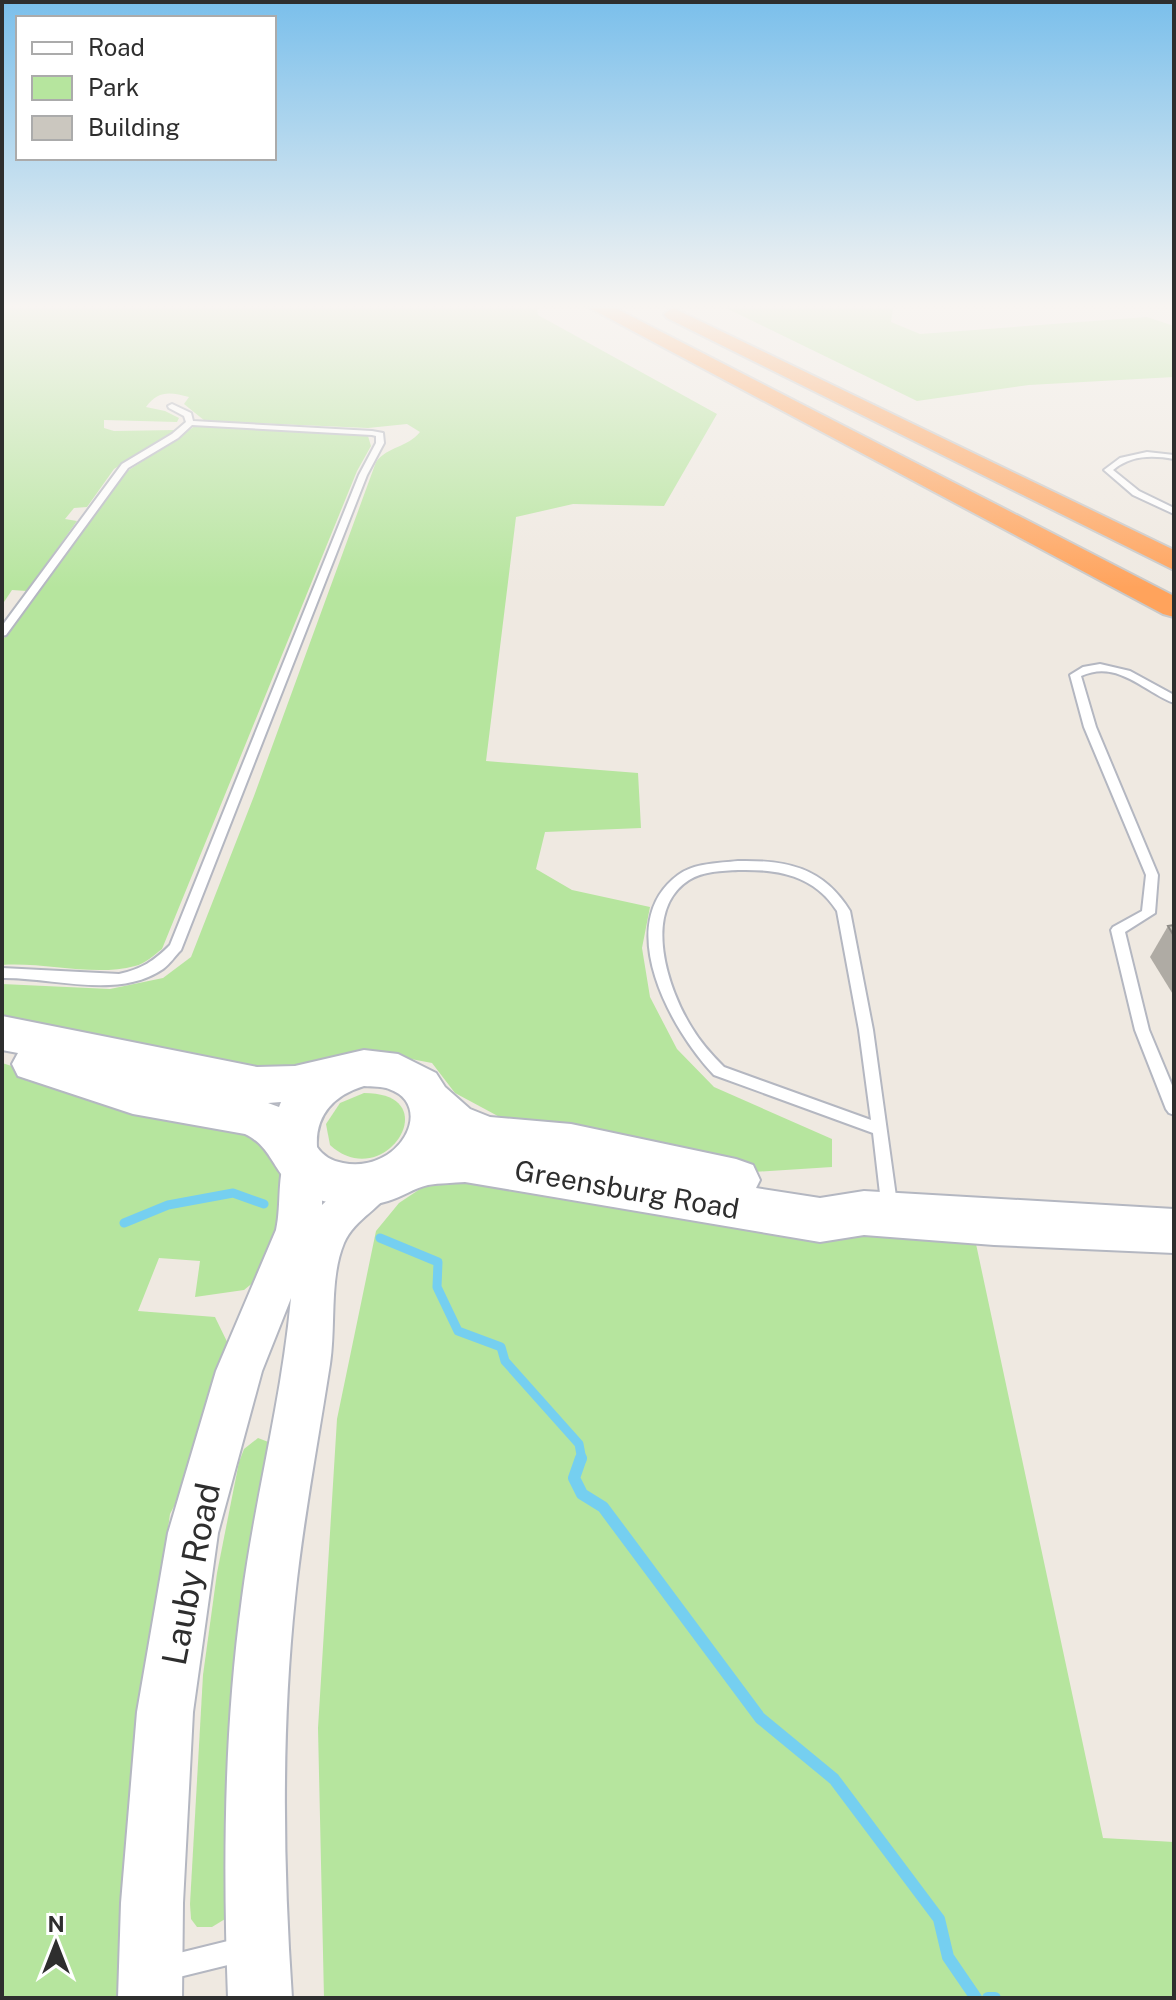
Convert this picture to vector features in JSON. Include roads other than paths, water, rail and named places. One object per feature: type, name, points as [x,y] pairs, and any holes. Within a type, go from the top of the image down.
[{"type":"highway","points":[[779,401],[1174,608]]},
{"type":"highway","points":[[852,401],[1174,561]]},
{"type":"main road","points":[[2,1033],[249,1084],[283,1085],[364,1068],[395,1071],[418,1083],[431,1101],[435,1119],[428,1145],[410,1167],[383,1181],[333,1183],[316,1176],[271,1125],[252,1116],[133,1096],[2,1055]]},
{"type":"main road","points":[[299,1158],[293,1126],[299,1110],[310,1094],[334,1076]]},
{"type":"main road","name":"Greensburg Road","points":[[431,1101],[454,1122],[486,1136],[582,1146],[700,1173],[819,1194],[878,1214]]},
{"type":"main road","name":"Greensburg Road","points":[[383,1181],[428,1165],[465,1162],[820,1220],[878,1214],[1174,1231]]},
{"type":"street","name":"Lauby Road","points":[[151,1985],[152,1903],[165,1712],[193,1533],[239,1371],[297,1230],[301,1211],[299,1158]]},
{"type":"street","points":[[260,1998],[256,1794],[259,1701],[282,1491],[308,1356],[321,1249],[340,1214],[383,1181]]},
{"type":"lane","points":[[172,406],[188,415],[190,423]]},
{"type":"lane","points":[[2,633],[119,473],[190,423],[380,435],[380,443],[363,475],[176,947],[168,960],[143,974],[114,980],[2,973]]},
{"type":"lane","points":[[1174,457],[1152,452],[1118,460],[1108,470],[1136,493],[1174,511]]},
{"type":"lane","points":[[1173,1106],[1142,1030],[1118,930],[1148,913],[1152,875],[1090,727],[1075,675],[1085,668],[1111,668],[1144,680],[1174,700]]},
{"type":"lane","points":[[878,1214],[879,1129],[858,983],[843,912],[829,891],[811,877],[778,865],[743,864],[707,868],[682,877],[664,897],[655,949],[660,979],[700,1054],[719,1071],[879,1129]]},
{"type":"lane","points":[[151,1985],[258,1945]]},
{"type":"waterway","points":[[124,1223],[168,1205],[233,1193],[264,1204]]},
{"type":"waterway","points":[[380,1238],[438,1262],[437,1287],[458,1331],[501,1347],[505,1361],[579,1444],[582,1460]]},
{"type":"waterway","points":[[581,1458],[574,1478],[582,1494],[603,1507],[760,1718],[834,1779],[939,1919],[948,1957],[976,1998]]},
{"type":"waterway","points":[[988,1998],[995,1998]]}]
